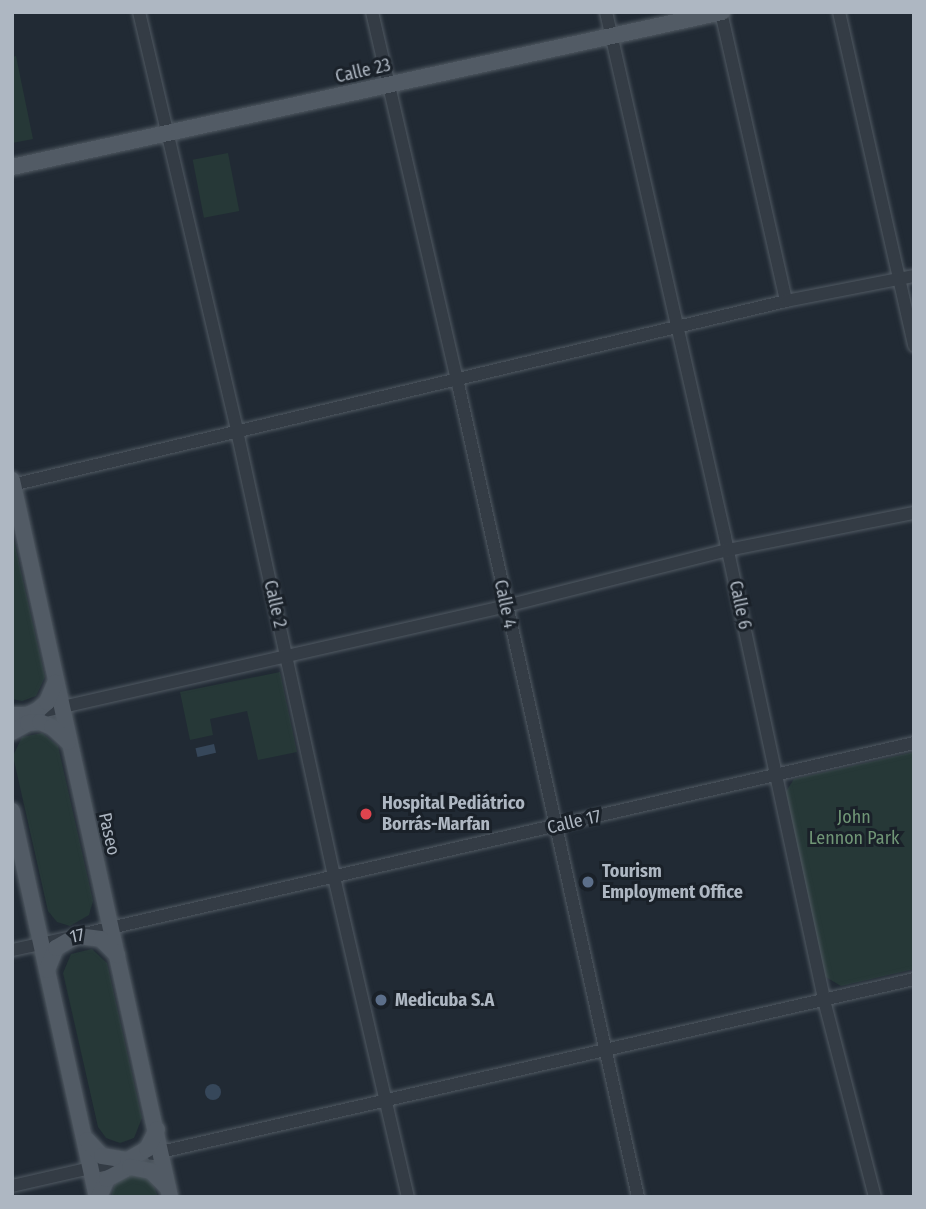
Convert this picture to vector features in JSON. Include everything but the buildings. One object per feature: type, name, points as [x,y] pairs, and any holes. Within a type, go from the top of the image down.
[{"type":"main road","name":"Calle 23","points":[[12,167],[722,12]]},
{"type":"main road","name":"Paseo","points":[[14,492],[169,1192]]},
{"type":"main road","points":[[17,716],[47,702],[56,680]]},
{"type":"main road","points":[[12,732],[40,722],[62,734],[69,744]]},
{"type":"main road","points":[[12,811],[98,1197]]},
{"type":"main road","points":[[47,970],[56,947],[77,936],[101,939],[119,957]]},
{"type":"main road","points":[[86,1138],[102,1156],[114,1160],[128,1160],[147,1149],[157,1129]]},
{"type":"main road","points":[[98,1197],[107,1179],[130,1167],[151,1171],[169,1192]]},
{"type":"street","name":"Calle 2","points":[[139,12],[237,431],[334,877],[408,1197]]},
{"type":"street","name":"Calle 4","points":[[372,12],[457,379],[638,1197]]},
{"type":"street","name":"Calle 6","points":[[606,12],[728,550],[824,1000],[876,1197]]},
{"type":"street","points":[[722,12],[786,301]]},
{"type":"street","points":[[839,12],[914,346]]},
{"type":"street","points":[[14,492],[237,431],[786,301],[914,276]]},
{"type":"street","points":[[17,716],[506,606],[728,550],[914,513]]},
{"type":"street","name":"Calle 17","points":[[112,928],[914,743]]},
{"type":"street","name":"17","points":[[42,943],[112,928]]},
{"type":"street","points":[[12,950],[42,943]]},
{"type":"street","points":[[12,1186],[914,979]]},
{"type":"green space","points":[[16,56],[33,139],[12,143],[12,57]]},
{"type":"green space","points":[[228,153],[239,211],[204,218],[193,160]]},
{"type":"green space","points":[[12,532],[45,677],[36,696],[22,701],[12,699]]},
{"type":"green space","points":[[280,672],[297,752],[258,760],[247,711],[210,719],[213,735],[190,740],[180,692]]},
{"type":"green space","points":[[42,733],[58,746],[93,901],[89,915],[70,926],[57,922],[48,911],[13,756],[22,737]]},
{"type":"green space","name":"John Lennon Park","points":[[914,752],[914,969],[841,986],[824,976],[785,793],[794,779]]},
{"type":"green space","points":[[92,949],[107,963],[142,1118],[134,1138],[120,1143],[106,1138],[98,1127],[63,973],[71,954]]},
{"type":"green space","points":[[140,1173],[152,1181],[158,1197],[111,1197],[115,1183],[126,1174]]},
{"type":"water","points":[[214,744],[216,753],[198,757],[195,748]]},
{"type":"water","points":[[213,1084],[219,1086],[219,1098],[213,1100],[207,1098],[205,1092],[207,1086]]},
{"type":"place","name":"Hospital Pediátrico Borrás-Marfan","points":[[366,814]]},
{"type":"place","name":"Tourism Employment Office","points":[[588,882]]},
{"type":"place","name":"Medicuba S.A","points":[[381,1000]]}]
